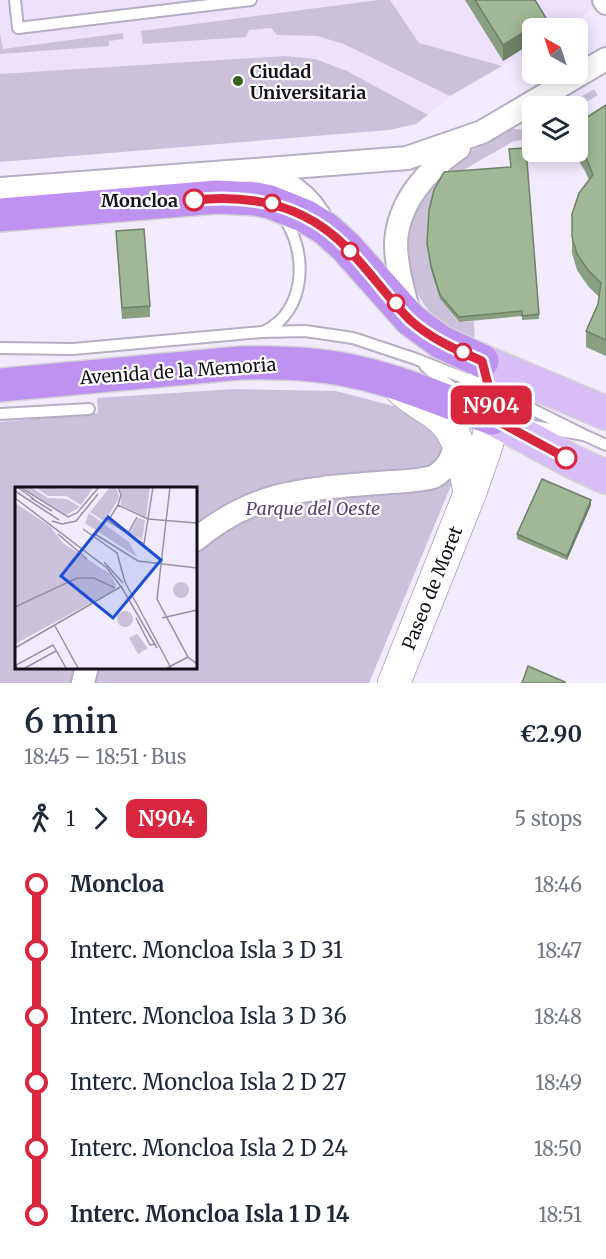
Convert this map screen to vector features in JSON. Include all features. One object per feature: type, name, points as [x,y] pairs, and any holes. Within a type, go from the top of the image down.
[{"type":"highway","points":[[0,215],[217,197],[270,202],[305,216],[326,229],[346,247],[411,320],[417,362],[488,389]]},
{"type":"highway","name":"Avenida de la Memoria","points":[[0,385],[240,363],[279,362],[358,372],[417,362],[488,389]]},
{"type":"main road","points":[[417,362],[412,399],[442,419],[455,438],[461,453],[470,493]]},
{"type":"main road","points":[[488,389],[595,424]]},
{"type":"main road","points":[[488,389],[573,462],[606,477]]},
{"type":"main road","name":"Paseo de Moret","points":[[394,683],[470,493],[487,444],[488,389]]},
{"type":"street","points":[[411,320],[401,282],[396,243],[406,205],[428,173],[442,159],[482,132],[606,59]]},
{"type":"street","points":[[0,189],[407,158],[482,132]]},
{"type":"street","points":[[254,170],[290,184],[310,201],[326,229]]},
{"type":"street","points":[[196,539],[224,518],[261,500],[308,489],[433,477],[445,468],[450,460],[455,438]]},
{"type":"street","points":[[83,683],[87,668]]},
{"type":"lane","points":[[15,0],[18,28],[251,0]]},
{"type":"lane","points":[[262,333],[274,327],[288,313],[298,286],[300,265],[298,247],[291,228],[270,202]]},
{"type":"lane","points":[[0,348],[73,349],[305,331],[353,338],[417,362]]},
{"type":"lane","points":[[488,389],[595,424],[606,444]]},
{"type":"lane","points":[[0,414],[89,409]]},
{"type":"shaded area","name":"Ciudad Universitaria","points":[[0,0],[604,0],[581,18],[522,18],[522,55],[450,96],[416,124],[0,162]]},
{"type":"green space","points":[[390,0],[419,43],[502,66],[450,96],[344,44],[317,36],[277,35],[271,28],[249,30],[246,37],[143,44],[141,31]]},
{"type":"green space","points":[[123,33],[123,39],[109,41],[109,46],[0,54],[0,34],[3,49]]},
{"type":"green space","points":[[285,56],[315,59],[347,71],[428,115],[416,124],[389,130],[0,162],[0,74]]},
{"type":"green space","points":[[594,89],[598,95],[588,101],[588,96],[582,96]]},
{"type":"green space","points":[[509,128],[522,130],[522,140],[512,142],[453,176],[431,271],[440,299],[458,322],[474,321],[475,343],[449,329],[425,306],[411,279],[407,249],[413,219],[427,188],[465,155]]},
{"type":"green space","name":"Parque del Oeste","points":[[234,389],[336,391],[405,409],[438,426],[455,476],[369,683],[0,683],[0,422],[98,413],[97,398]]},
{"type":"building","points":[[475,0],[535,0],[546,18],[522,18],[522,33],[503,45]]},
{"type":"building","points":[[606,105],[606,340],[586,331],[598,304],[601,283],[577,254],[572,237],[572,214],[579,193],[593,175],[588,162],[588,117]]},
{"type":"building","points":[[522,148],[522,162],[527,162],[539,314],[522,316],[522,311],[459,317],[440,295],[431,266],[427,243],[429,210],[434,190],[444,172],[511,167],[509,149]]},
{"type":"building","points":[[144,229],[150,306],[122,308],[116,231]]},
{"type":"building","points":[[542,479],[591,500],[567,556],[517,534]]},
{"type":"building","points":[[528,666],[565,682],[565,683],[522,683]]},
{"type":"bus line","name":"N904","points":[[194,200],[217,197],[270,202],[305,216],[326,229],[346,247],[411,320],[425,332],[482,361],[489,388],[492,418],[566,458]]},
{"type":"place","name":"Ciudad Universitaria","points":[[238,81]]},
{"type":"place","name":"Moncloa","points":[[194,200]]}]
